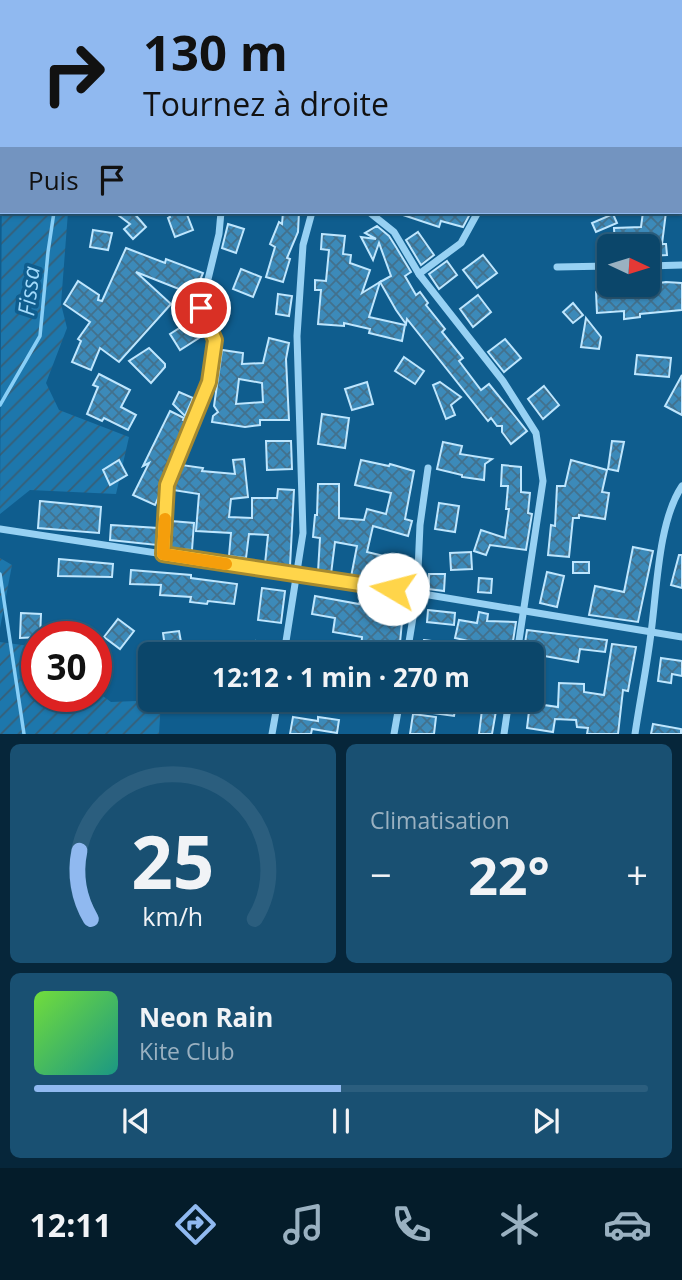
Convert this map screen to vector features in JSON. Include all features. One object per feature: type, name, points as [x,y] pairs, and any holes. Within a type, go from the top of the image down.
[{"type":"street","points":[[163,554],[167,485],[209,382],[215,340],[201,308],[219,234],[221,214]]},
{"type":"street","points":[[287,642],[303,533],[298,336],[303,245],[311,214]]},
{"type":"street","points":[[372,214],[394,232],[419,274],[502,381],[536,433],[543,481],[519,642]]},
{"type":"street","points":[[419,274],[461,243],[477,214]]},
{"type":"street","points":[[660,266],[682,265]]},
{"type":"street","points":[[557,267],[597,266]]},
{"type":"street","points":[[409,642],[417,593],[420,525],[428,468]]},
{"type":"street","points":[[635,734],[652,632],[660,555],[676,495],[682,485]]},
{"type":"street","points":[[0,529],[525,610],[682,637]]},
{"type":"street","points":[[272,734],[276,712]]},
{"type":"street","points":[[394,734],[398,712]]},
{"type":"street","points":[[504,734],[507,712]]},
{"type":"shaded area","points":[[2,214],[68,214],[61,304],[67,328],[46,383],[59,410],[129,437],[116,494],[30,490],[0,514]]},
{"type":"shaded area","points":[[0,558],[12,565],[0,628]]},
{"type":"shaded area","points":[[0,642],[21,645],[21,712],[112,712],[112,702],[138,701],[138,712],[160,712],[159,734],[0,734]]},
{"type":"building","points":[[117,214],[135,214],[146,227],[133,239],[124,229],[130,224]]},
{"type":"building","points":[[169,214],[187,214],[193,230],[175,237],[168,218]]},
{"type":"building","points":[[283,214],[299,214],[298,232],[287,258],[290,259],[283,282],[266,277],[275,247],[270,244],[279,222],[282,224]]},
{"type":"building","points":[[400,214],[470,214],[463,227],[441,221],[439,227]]},
{"type":"building","points":[[613,214],[617,223],[596,232],[592,223]]},
{"type":"building","points":[[643,214],[666,214],[662,244],[666,244],[667,255],[660,255],[660,234],[614,234],[614,228],[641,227]]},
{"type":"building","points":[[228,224],[244,229],[236,253],[222,248]]},
{"type":"building","points":[[377,226],[389,236],[396,247],[411,272],[405,276],[416,295],[420,292],[428,303],[426,305],[445,329],[442,332],[463,358],[459,361],[481,390],[489,384],[527,431],[511,444],[502,432],[502,426],[497,426],[491,418],[488,421],[407,319],[406,324],[396,310],[380,282],[391,276],[379,243],[373,260],[361,237],[376,239],[365,233]]},
{"type":"building","points":[[93,230],[112,233],[108,250],[90,247]]},
{"type":"building","points":[[418,232],[434,255],[421,265],[406,240]]},
{"type":"building","points":[[322,234],[345,236],[343,254],[351,255],[350,263],[370,270],[362,293],[380,282],[369,317],[405,325],[402,341],[369,333],[370,329],[344,323],[344,326],[318,324],[321,290],[315,290],[315,280],[326,281],[329,250],[321,249]]},
{"type":"building","points":[[126,248],[165,263],[166,259],[203,273],[194,295],[136,272],[171,304],[119,362],[100,348],[91,370],[72,362],[81,341],[78,339],[90,322],[64,304],[78,281],[99,295],[98,300],[102,301]]},
{"type":"building","points":[[483,255],[497,273],[477,288],[463,270]]},
{"type":"building","points":[[447,261],[457,275],[439,289],[429,274]]},
{"type":"building","points":[[241,269],[261,277],[253,297],[233,289]]},
{"type":"building","points":[[660,283],[682,283],[682,310],[640,314],[640,317],[624,319],[624,311],[597,313],[596,292],[597,298],[660,298]]},
{"type":"building","points":[[278,294],[292,296],[289,316],[276,314]]},
{"type":"building","points":[[478,295],[491,312],[473,327],[460,309]]},
{"type":"building","points":[[573,303],[583,315],[573,323],[563,312]]},
{"type":"building","points":[[586,318],[601,337],[599,349],[581,347]]},
{"type":"building","points":[[189,322],[199,338],[180,350],[170,334]]},
{"type":"building","points":[[269,338],[289,343],[286,359],[289,420],[260,420],[260,425],[245,427],[212,422],[213,416],[218,412],[214,406],[222,350],[243,353],[242,364],[263,363]],"holes":[[[239,379],[262,383],[263,402],[236,404]]]},
{"type":"building","points":[[505,339],[521,358],[504,372],[488,352]]},
{"type":"building","points":[[149,348],[165,364],[151,383],[129,361]]},
{"type":"building","points":[[637,355],[671,358],[669,377],[635,374]]},
{"type":"building","points":[[404,357],[424,371],[415,384],[395,371]]},
{"type":"building","points":[[99,374],[130,390],[121,407],[136,415],[128,430],[104,418],[102,421],[87,414],[98,387],[93,385]]},
{"type":"building","points":[[682,375],[682,415],[665,406]]},
{"type":"building","points":[[367,382],[373,404],[352,410],[345,389]]},
{"type":"building","points":[[440,382],[461,397],[451,405],[455,415],[446,419],[433,385]]},
{"type":"building","points":[[544,386],[559,405],[543,419],[528,399]]},
{"type":"building","points":[[179,392],[193,398],[185,416],[173,404]]},
{"type":"building","points":[[170,411],[187,422],[161,483],[155,505],[133,495],[149,463],[143,466]]},
{"type":"building","points":[[322,414],[349,418],[345,448],[318,444]]},
{"type":"building","points":[[266,441],[291,441],[292,469],[267,470]]},
{"type":"building","points":[[612,441],[624,442],[618,471],[608,469]]},
{"type":"building","points":[[443,442],[462,446],[460,454],[492,459],[485,464],[484,480],[437,469]]},
{"type":"building","points":[[244,459],[248,497],[231,499],[229,517],[252,518],[252,498],[277,498],[278,489],[294,490],[290,566],[265,564],[268,535],[249,534],[246,558],[229,556],[231,533],[196,531],[199,494],[173,490],[182,465],[203,468],[202,471],[235,474],[233,460]]},
{"type":"building","points":[[119,460],[127,475],[110,485],[103,470]]},
{"type":"building","points":[[361,460],[414,471],[405,519],[412,521],[408,536],[373,526],[367,552],[401,560],[396,583],[363,576],[351,577],[357,546],[335,542],[331,574],[318,572],[320,538],[313,537],[318,484],[339,484],[339,518],[364,520],[367,509],[386,514],[391,493],[355,485]]},
{"type":"building","points":[[571,460],[607,470],[602,492],[609,493],[605,519],[579,515],[579,518],[573,518],[569,557],[548,555],[551,525],[555,526],[557,486],[565,486]]},
{"type":"building","points":[[502,465],[521,467],[521,492],[530,493],[528,513],[532,514],[526,550],[490,545],[486,555],[474,551],[481,530],[505,538],[509,509],[506,509],[508,486],[501,486]]},
{"type":"building","points":[[40,501],[101,507],[99,533],[38,528]]},
{"type":"building","points":[[439,503],[459,506],[455,532],[435,529]]},
{"type":"building","points":[[171,521],[194,523],[192,550],[169,549]]},
{"type":"building","points":[[111,525],[158,528],[157,545],[110,540]]},
{"type":"building","points":[[633,547],[653,551],[638,622],[589,615],[595,586],[624,592]]},
{"type":"building","points":[[471,552],[472,569],[451,570],[450,553]]},
{"type":"building","points":[[679,555],[682,555],[682,588],[671,585]]},
{"type":"building","points":[[59,559],[113,564],[112,577],[58,576]]},
{"type":"building","points":[[573,562],[589,562],[589,573],[573,573]]},
{"type":"building","points":[[131,570],[191,575],[191,578],[237,584],[234,604],[190,602],[191,597],[160,595],[161,585],[130,584]]},
{"type":"building","points":[[547,572],[564,576],[557,607],[540,603]]},
{"type":"building","points":[[429,574],[445,574],[444,591],[429,589]]},
{"type":"building","points":[[479,578],[492,579],[491,593],[478,592]]},
{"type":"building","points":[[262,588],[285,591],[281,623],[258,620]]},
{"type":"building","points":[[315,596],[359,604],[360,601],[374,603],[373,607],[403,611],[400,642],[362,642],[362,637],[333,632],[335,618],[312,614]]},
{"type":"building","points":[[428,610],[455,613],[454,625],[427,622]]},
{"type":"building","points":[[479,612],[488,614],[487,621],[516,622],[513,642],[473,642],[455,638],[459,620],[477,623]]},
{"type":"building","points":[[21,613],[41,614],[41,621],[21,621],[20,638]]},
{"type":"building","points":[[118,619],[134,631],[120,649],[112,643],[112,627]]},
{"type":"building","points":[[527,630],[607,640],[605,652],[580,649],[578,662],[544,656],[544,642],[525,642]]},
{"type":"building","points":[[179,631],[181,642],[164,642],[163,633]]},
{"type":"building","points":[[612,644],[636,647],[628,691],[623,690],[618,734],[587,734],[588,728],[577,727],[576,720],[555,719],[553,732],[527,728],[529,712],[544,712],[544,705],[558,707],[559,683],[584,684],[584,692],[604,695]]},
{"type":"building","points":[[661,658],[682,661],[682,676],[672,674],[671,683],[658,681]]},
{"type":"building","points":[[432,712],[455,712],[454,716]]},
{"type":"building","points":[[482,712],[496,712],[492,734],[479,734]]},
{"type":"building","points":[[413,714],[436,717],[434,734],[410,734]]},
{"type":"building","points":[[293,717],[318,721],[318,717],[339,720],[337,733],[312,729],[311,734],[290,734]]},
{"type":"building","points":[[653,724],[681,729],[681,734],[651,734]]},
{"type":"waterway","name":"Fissa","points":[[0,405],[40,336],[54,214]]},
{"type":"waterway","name":"Fissa","points":[[0,574],[24,734]]},
{"type":"slow traffic","points":[[165,519],[163,554],[226,564]]},
{"type":"route","points":[[201,308],[215,340],[209,382],[167,485],[163,554],[393,589]]}]
